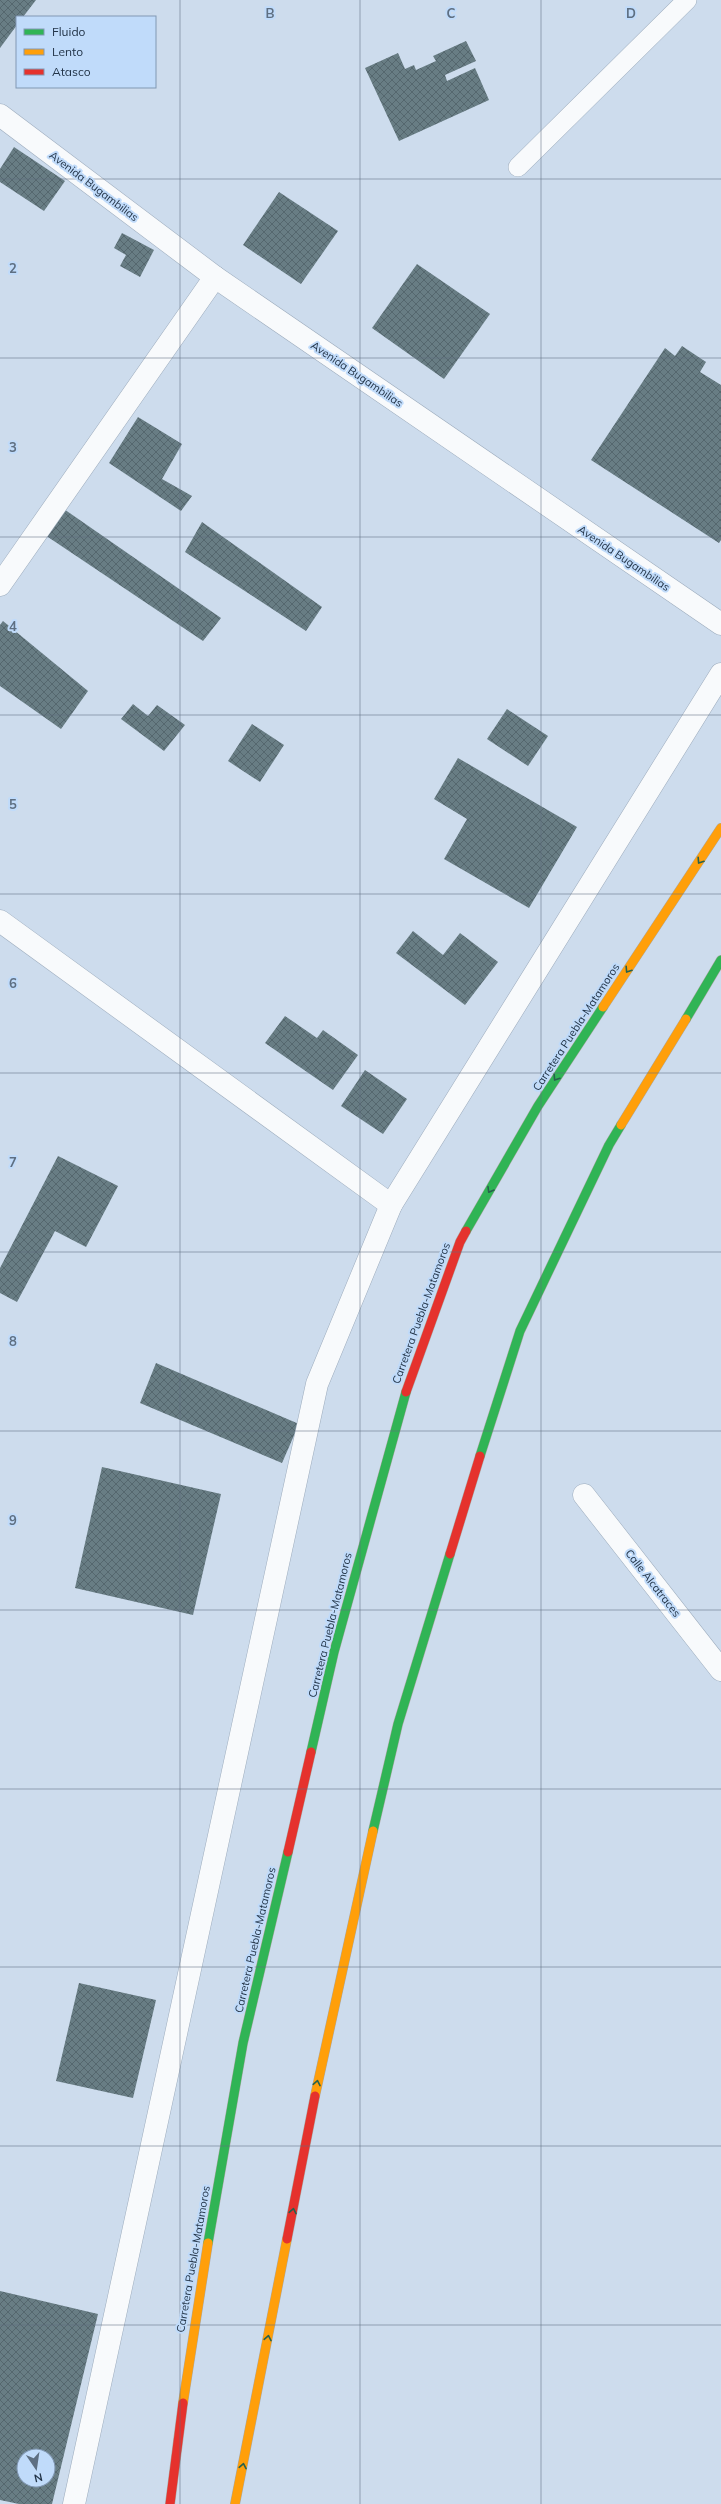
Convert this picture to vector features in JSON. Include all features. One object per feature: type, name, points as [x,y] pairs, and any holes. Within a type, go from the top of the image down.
[{"type":"main road","name":"Carretera Puebla-Matamoros","points":[[170,2504],[191,2341],[243,2043],[334,1652],[406,1387],[464,1235],[538,1106],[721,828]]},
{"type":"main road","points":[[235,2504],[330,2020],[398,1724],[489,1425],[520,1331],[609,1145],[721,960]]},
{"type":"street","name":"Avenida Bugambilias","points":[[0,115],[215,277],[721,624]]},
{"type":"street","points":[[0,585],[215,277]]},
{"type":"street","points":[[74,2504],[317,1384],[391,1205],[721,674]]},
{"type":"street","points":[[0,921],[391,1205]]},
{"type":"street","name":"Calle Alcatraces","points":[[584,1495],[721,1670]]},
{"type":"lane","points":[[518,167],[687,0]]},
{"type":"building","points":[[0,0],[36,0],[24,16],[16,16],[16,26],[0,48]]},
{"type":"building","points":[[466,41],[476,61],[445,75],[447,81],[475,68],[489,100],[399,141],[365,68],[398,53],[405,69],[414,65],[416,70],[436,61],[433,56]]},
{"type":"building","points":[[14,147],[65,181],[44,211],[0,182],[0,169]]},
{"type":"building","points":[[279,192],[338,231],[301,284],[243,245]]},
{"type":"building","points":[[122,233],[154,250],[140,277],[120,266],[126,255],[114,248]]},
{"type":"building","points":[[417,264],[490,314],[444,379],[372,328]]},
{"type":"building","points":[[682,346],[706,362],[700,372],[721,385],[721,540],[719,543],[591,460],[665,348],[675,356]]},
{"type":"building","points":[[138,417],[182,444],[162,479],[192,496],[181,511],[109,463]]},
{"type":"building","points":[[61,507],[221,618],[203,641],[45,535]]},
{"type":"building","points":[[202,522],[322,607],[306,631],[185,552]]},
{"type":"building","points":[[3,621],[88,691],[61,729],[0,686],[0,625]]},
{"type":"building","points":[[133,704],[148,716],[157,705],[185,725],[164,751],[121,719]]},
{"type":"building","points":[[507,709],[548,736],[528,766],[487,739]]},
{"type":"building","points":[[252,724],[284,745],[260,782],[228,761]]},
{"type":"building","points":[[458,758],[577,827],[529,908],[444,859],[467,819],[434,799]]},
{"type":"building","points":[[413,931],[443,955],[460,933],[498,962],[465,1005],[396,953]]},
{"type":"building","points":[[285,1016],[317,1038],[323,1030],[358,1055],[333,1090],[265,1043]]},
{"type":"building","points":[[365,1070],[407,1099],[383,1134],[341,1106]]},
{"type":"building","points":[[58,1156],[118,1186],[86,1247],[55,1231],[17,1302],[0,1293],[0,1268]]},
{"type":"building","points":[[156,1363],[299,1424],[282,1463],[140,1403]]},
{"type":"building","points":[[102,1467],[221,1494],[193,1615],[75,1588]]},
{"type":"building","points":[[79,1983],[156,2000],[133,2098],[56,2081]]},
{"type":"building","points":[[0,2291],[98,2314],[56,2487],[56,2448],[16,2448],[16,2488],[56,2488],[52,2504],[19,2504],[0,2500]]},
{"type":"traffic: fast","points":[[686,1019],[721,960]]},
{"type":"traffic: fast","points":[[466,1231],[538,1106],[603,1007]]},
{"type":"traffic: fast","points":[[480,1456],[520,1331],[609,1145],[621,1125]]},
{"type":"traffic: fast","points":[[311,1752],[334,1652],[406,1392]]},
{"type":"traffic: fast","points":[[373,1831],[398,1724],[450,1554]]},
{"type":"traffic: fast","points":[[208,2243],[243,2043],[288,1852]]},
{"type":"traffic: slow","points":[[603,1007],[721,828]]},
{"type":"traffic: slow","points":[[621,1125],[686,1019]]},
{"type":"traffic: slow","points":[[315,2096],[373,1831]]},
{"type":"traffic: slow","points":[[235,2504],[287,2239]]},
{"type":"traffic: slow","points":[[183,2403],[208,2243]]},
{"type":"traffic: jam","points":[[406,1392],[460,1242],[466,1231]]},
{"type":"traffic: jam","points":[[450,1554],[480,1456]]},
{"type":"traffic: jam","points":[[288,1852],[311,1752]]},
{"type":"traffic: jam","points":[[287,2239],[315,2096]]},
{"type":"traffic: jam","points":[[170,2504],[183,2403]]}]
